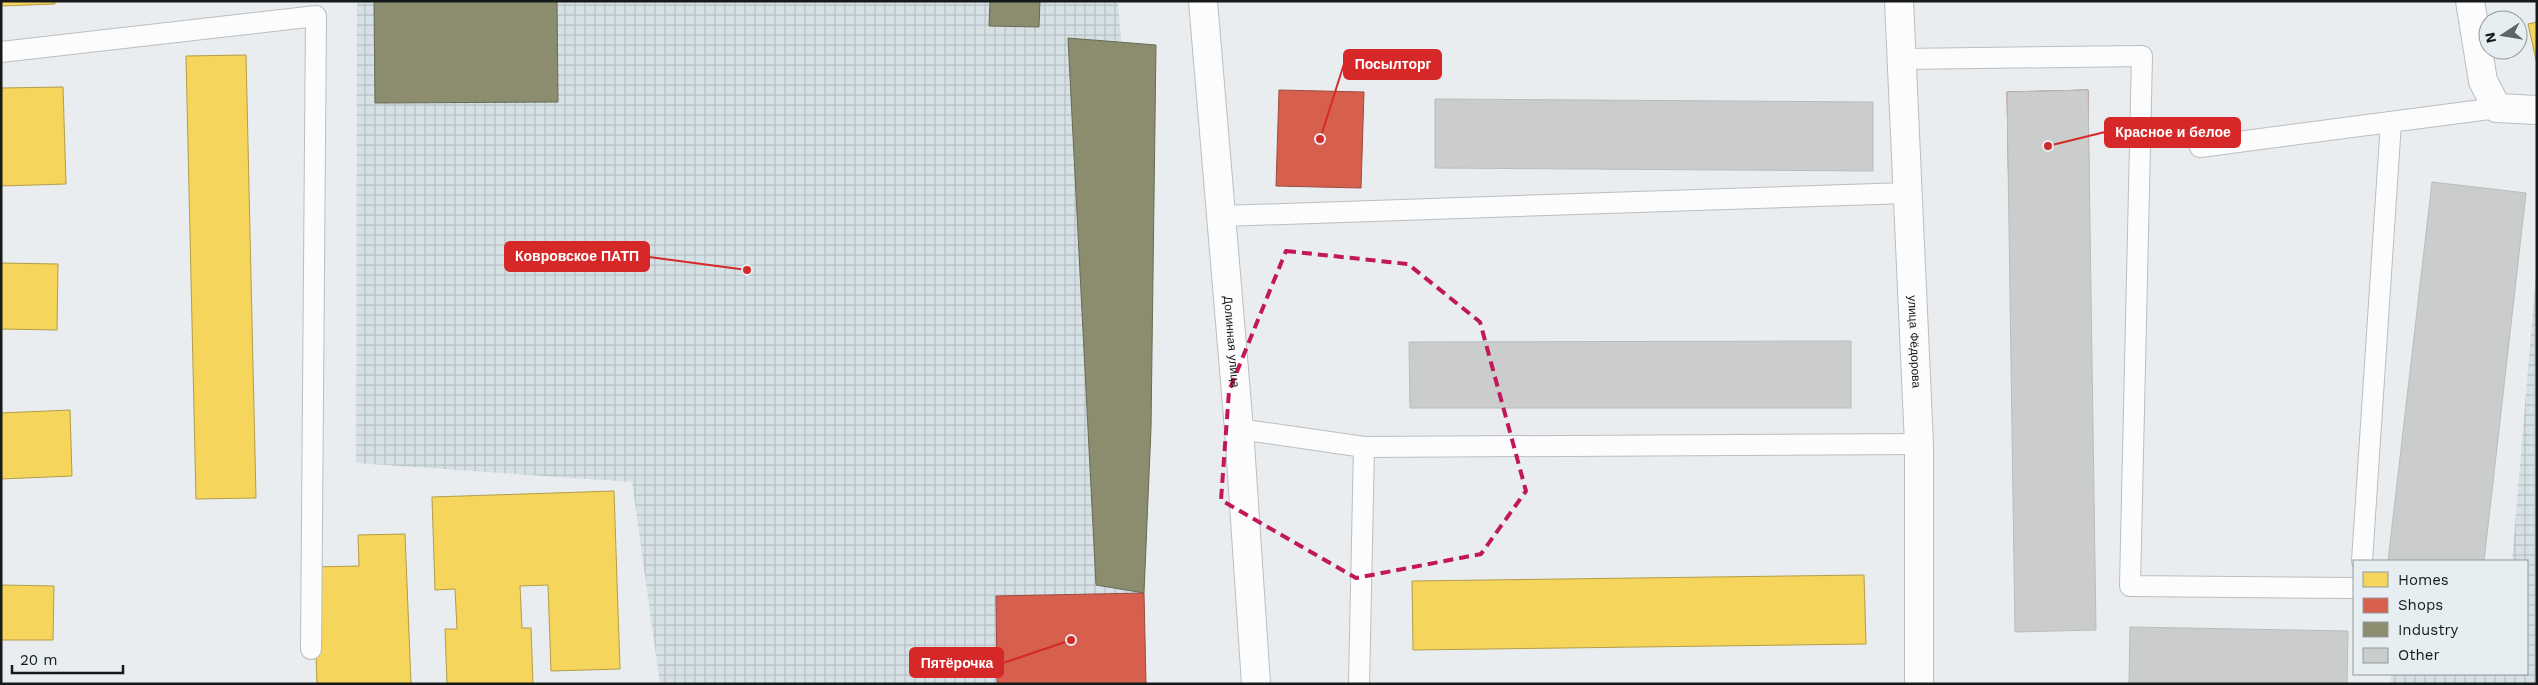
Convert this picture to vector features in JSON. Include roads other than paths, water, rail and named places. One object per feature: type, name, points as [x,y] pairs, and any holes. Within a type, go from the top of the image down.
[{"type":"street","name":"Долинная улица","points":[[1203,1],[1239,429],[1256,684]]},
{"type":"street","name":"улица Фёдорова","points":[[1899,1],[1919,444],[1919,684]]},
{"type":"street","points":[[2470,1],[2483,81],[2497,108],[2533,111]]},
{"type":"lane","points":[[1,52],[316,16],[311,650]]},
{"type":"lane","points":[[1902,59],[2142,56],[2130,586],[2353,588]]},
{"type":"lane","points":[[2200,147],[2497,108]]},
{"type":"lane","points":[[2362,560],[2391,122]]},
{"type":"lane","points":[[1222,216],[1907,193]]},
{"type":"lane","points":[[1239,429],[1364,446],[1919,444]]},
{"type":"lane","points":[[1359,684],[1364,446]]},
{"type":"place","name":"Посылторг","points":[[1320,139]]},
{"type":"place","name":"Красное и белое","points":[[2048,146]]},
{"type":"place","name":"Ковровское ПАТП","points":[[747,270]]},
{"type":"place","name":"Пятёрочка","points":[[1071,640]]}]
